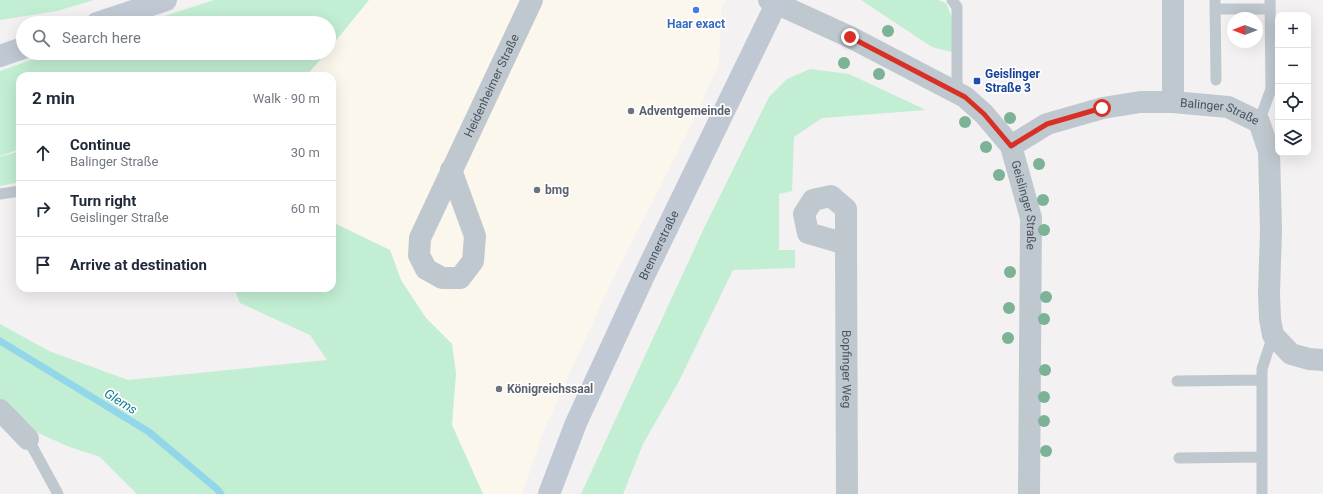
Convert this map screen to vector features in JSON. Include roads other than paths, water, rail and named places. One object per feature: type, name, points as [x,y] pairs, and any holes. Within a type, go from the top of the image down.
[{"type":"main road","points":[[118,16],[166,0]]},
{"type":"main road","name":"Brennerstraße","points":[[549,494],[576,423],[774,1]]},
{"type":"main road","points":[[0,56],[16,50]]},
{"type":"street","name":"Heidenheimer Straße","points":[[451,170],[532,0]]},
{"type":"street","points":[[1173,0],[1173,102]]},
{"type":"street","name":"Geislinger Straße","points":[[774,1],[850,37],[965,97],[984,114],[1011,146],[1031,218],[1029,494]]},
{"type":"street","name":"Balinger Straße","points":[[1011,146],[1047,124],[1102,108],[1140,102],[1173,102],[1228,107],[1260,122],[1269,151],[1271,230],[1269,299],[1270,319],[1273,335]]},
{"type":"street","name":"Bopfinger Weg","points":[[846,244],[847,494]]},
{"type":"street","points":[[1273,335],[1292,354],[1309,360],[1323,360]]},
{"type":"street","points":[[0,410],[28,439]]},
{"type":"lane","points":[[952,0],[957,7],[958,93]]},
{"type":"lane","points":[[1216,80],[1216,5],[1270,4],[1271,89],[1260,122]]},
{"type":"lane","points":[[0,194],[16,192]]},
{"type":"lane","points":[[1262,494],[1262,369],[1273,335]]},
{"type":"lane","points":[[1176,381],[1262,380]]},
{"type":"lane","points":[[28,439],[58,494]]},
{"type":"lane","points":[[1179,458],[1262,456]]},
{"type":"waterway","name":"Glems","points":[[0,341],[149,432],[221,494]]},
{"type":"place","name":"Haar exact","points":[[696,10]]},
{"type":"place","name":"Geislinger Straße 3","points":[[977,81]]},
{"type":"place","name":"Adventgemeinde","points":[[631,111]]},
{"type":"place","name":"bmg","points":[[537,190]]},
{"type":"place","name":"Königreichssaal","points":[[499,389]]}]
